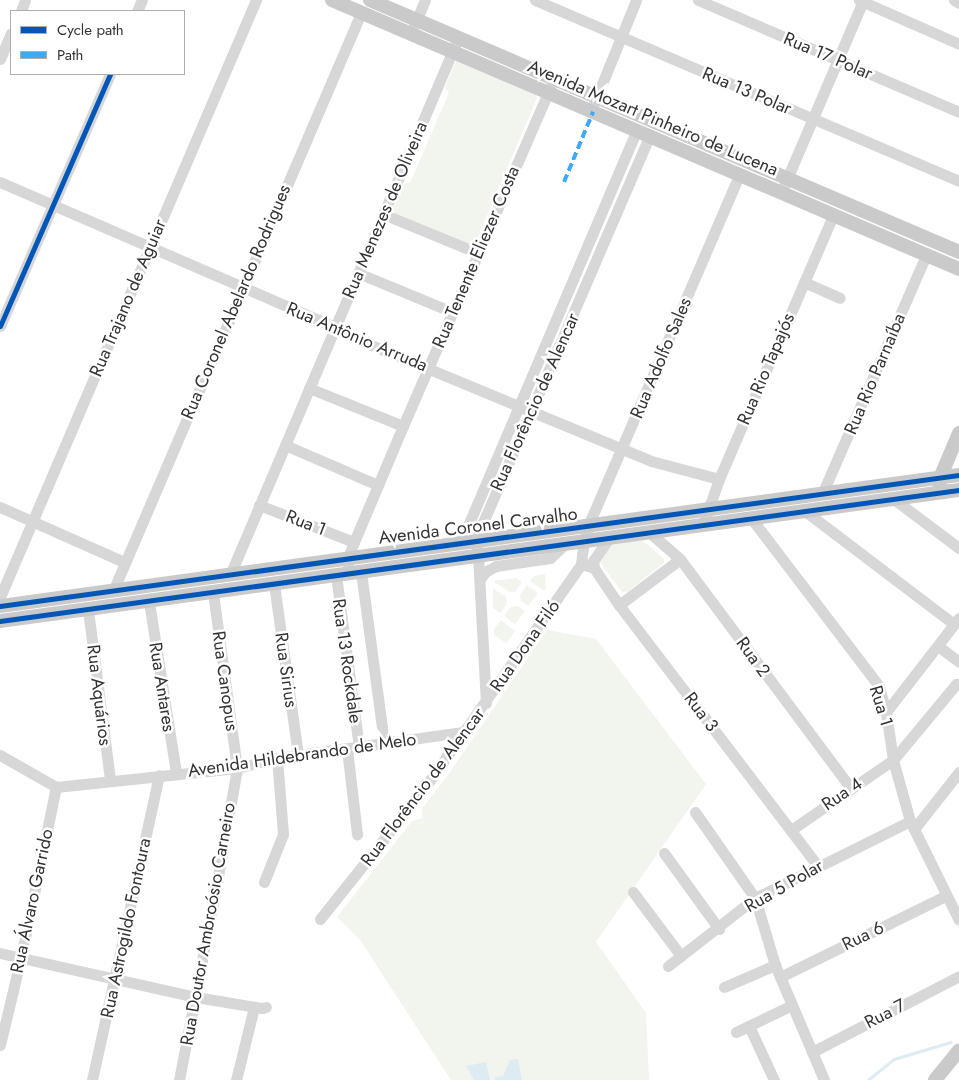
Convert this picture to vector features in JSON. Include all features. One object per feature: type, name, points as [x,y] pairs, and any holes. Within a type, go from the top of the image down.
[{"type":"main road","name":"Avenida Mozart Pinheiro de Lucena","points":[[332,0],[959,269]]},
{"type":"main road","name":"Avenida Mozart Pinheiro de Lucena","points":[[370,0],[959,252]]},
{"type":"main road","points":[[942,493],[940,478],[959,433]]},
{"type":"main road","name":"Avenida Coronel Carvalho","points":[[0,621],[213,594],[349,573],[472,546],[589,526],[823,492],[959,475]]},
{"type":"main road","name":"Avenida Coronel Carvalho","points":[[0,606],[348,557],[472,546],[566,543],[959,490]]},
{"type":"main road","points":[[935,1080],[959,1050]]},
{"type":"street","name":"Rua Trajano de Aguiar","points":[[0,597],[256,0]]},
{"type":"street","points":[[411,34],[425,0]]},
{"type":"street","name":"Rua 13 Polar","points":[[535,0],[959,181]]},
{"type":"street","points":[[590,111],[636,0]]},
{"type":"street","name":"Rua 17 Polar","points":[[698,0],[959,112]]},
{"type":"street","points":[[954,0],[959,4]]},
{"type":"street","points":[[781,193],[861,1],[959,44]]},
{"type":"street","name":"Rua Coronel Abelardo Rodrigues","points":[[113,590],[361,13]]},
{"type":"street","points":[[0,59],[10,35]]},
{"type":"street","name":"Rua Menezes de Oliveira","points":[[230,575],[458,38]]},
{"type":"street","points":[[0,326],[110,75]]},
{"type":"street","name":"Rua Tenente Eliezer Costa","points":[[349,573],[348,557],[402,426],[554,79]]},
{"type":"street","name":"Rua Florêncio de Alencar","points":[[320,919],[423,790],[463,732],[486,703],[480,579],[472,546],[520,406],[643,135]]},
{"type":"street","name":"Rua Florêncio de Alencar","points":[[472,546],[531,411],[643,135]]},
{"type":"street","name":"Rua Adolfo Sales","points":[[584,540],[739,175]]},
{"type":"street","name":"Rua Antônio Arruda","points":[[0,182],[335,327],[347,335],[651,461],[719,479]]},
{"type":"street","points":[[383,214],[478,253]]},
{"type":"street","name":"Rua Rio Tapajós","points":[[703,525],[719,479],[833,216]]},
{"type":"street","name":"Rua Rio Parnaíba","points":[[823,492],[926,255]]},
{"type":"street","points":[[358,273],[452,312]]},
{"type":"street","points":[[804,282],[840,298]]},
{"type":"street","points":[[309,388],[402,426]]},
{"type":"street","points":[[285,445],[378,484]]},
{"type":"street","points":[[895,500],[959,548]]},
{"type":"street","name":"Rua 1","points":[[259,505],[354,542]]},
{"type":"street","points":[[0,507],[124,562]]},
{"type":"street","points":[[805,511],[957,621],[886,712]]},
{"type":"street","name":"Rua 1","points":[[750,518],[879,686],[886,712],[893,760],[912,825],[945,896],[959,920]]},
{"type":"street","name":"Rua 2","points":[[650,532],[680,559],[851,788]]},
{"type":"street","points":[[582,564],[594,568],[593,561],[610,537]]},
{"type":"street","name":"Rua Dona Filó","points":[[486,703],[582,564],[584,540]]},
{"type":"street","name":"Avenida Coronel Carvalho","points":[[480,579],[496,566],[550,558],[566,543]]},
{"type":"street","points":[[619,605],[680,559]]},
{"type":"street","name":"Rua Dona Filó","points":[[564,590],[587,570],[594,568]]},
{"type":"street","name":"Rua 3","points":[[594,568],[619,605],[818,866]]},
{"type":"street","name":"Rua 13 Rockdale","points":[[349,573],[384,742]]},
{"type":"street","name":"Rua 13 Rockdale","points":[[349,573],[357,834]]},
{"type":"street","name":"Rua Sirius","points":[[274,584],[298,756]]},
{"type":"street","name":"Rua Canopus","points":[[213,594],[237,768]]},
{"type":"street","name":"Rua Antares","points":[[148,602],[176,773]]},
{"type":"street","name":"Rua Aquários","points":[[88,610],[110,780]]},
{"type":"street","points":[[938,646],[959,662]]},
{"type":"street","name":"Rua 4","points":[[790,830],[893,760],[956,684]]},
{"type":"street","name":"Avenida Hildebrando de Melo","points":[[56,787],[237,768],[276,758],[463,732]]},
{"type":"street","points":[[0,755],[56,787]]},
{"type":"street","points":[[264,882],[283,834],[276,758]]},
{"type":"street","name":"Rua Doutor Ambroósio Carneiro","points":[[179,1080],[196,997],[237,768]]},
{"type":"street","points":[[912,825],[959,772]]},
{"type":"street","name":"Rua Astrogildo Fontoura","points":[[92,1080],[159,775]]},
{"type":"street","name":"Rua Álvaro Garrido","points":[[0,1045],[21,957],[56,787]]},
{"type":"street","points":[[695,812],[756,898],[775,965],[824,1080]]},
{"type":"street","name":"Rua 5 Polar","points":[[668,966],[719,929],[756,898],[818,866],[912,825]]},
{"type":"street","points":[[664,853],[719,929]]},
{"type":"street","points":[[633,892],[681,956]]},
{"type":"street","name":"Rua 6","points":[[780,977],[945,896]]},
{"type":"street","points":[[0,953],[196,997],[260,1007],[236,1080]]},
{"type":"street","points":[[724,988],[775,965]]},
{"type":"street","name":"Rua 7","points":[[812,1052],[959,976]]},
{"type":"street","points":[[736,1032],[792,1005]]},
{"type":"street","points":[[749,1026],[774,1080]]},
{"type":"shaded area","points":[[457,59],[534,91],[537,98],[475,244],[468,246],[396,216],[393,209],[403,184],[410,183],[449,93],[445,87]]},
{"type":"shaded area","points":[[641,539],[664,559],[664,563],[627,592],[622,592],[599,561],[614,542]]},
{"type":"shaded area","points":[[545,574],[546,589],[544,591],[530,581],[534,576]]},
{"type":"shaded area","points":[[517,578],[522,582],[515,592],[509,592],[493,581]]},
{"type":"shaded area","points":[[527,585],[538,593],[528,606],[521,601],[520,595]]},
{"type":"shaded area","points":[[493,588],[506,597],[507,604],[500,613],[493,608]]},
{"type":"shaded area","points":[[518,606],[525,611],[515,624],[504,616],[511,607]]},
{"type":"shaded area","points":[[501,620],[515,631],[506,643],[494,635],[494,629]]},
{"type":"shaded area","points":[[547,630],[596,639],[706,784],[596,942],[646,1013],[649,1080],[451,1080],[360,940],[337,917],[412,821],[423,818],[421,810],[448,775]]},
{"type":"shaded area","points":[[518,1059],[522,1080],[495,1080],[495,1077],[503,1076],[510,1060]]},
{"type":"shaded area","points":[[486,1062],[490,1080],[474,1080],[466,1066]]},
{"type":"waterway","points":[[868,1080],[894,1059],[951,1042]]},
{"type":"marked path","points":[[564,182],[593,112]]},
{"type":"cycle path","points":[[0,326],[110,75]]},
{"type":"cycle path","points":[[0,606],[959,475]]},
{"type":"cycle path","points":[[0,621],[959,490]]}]
